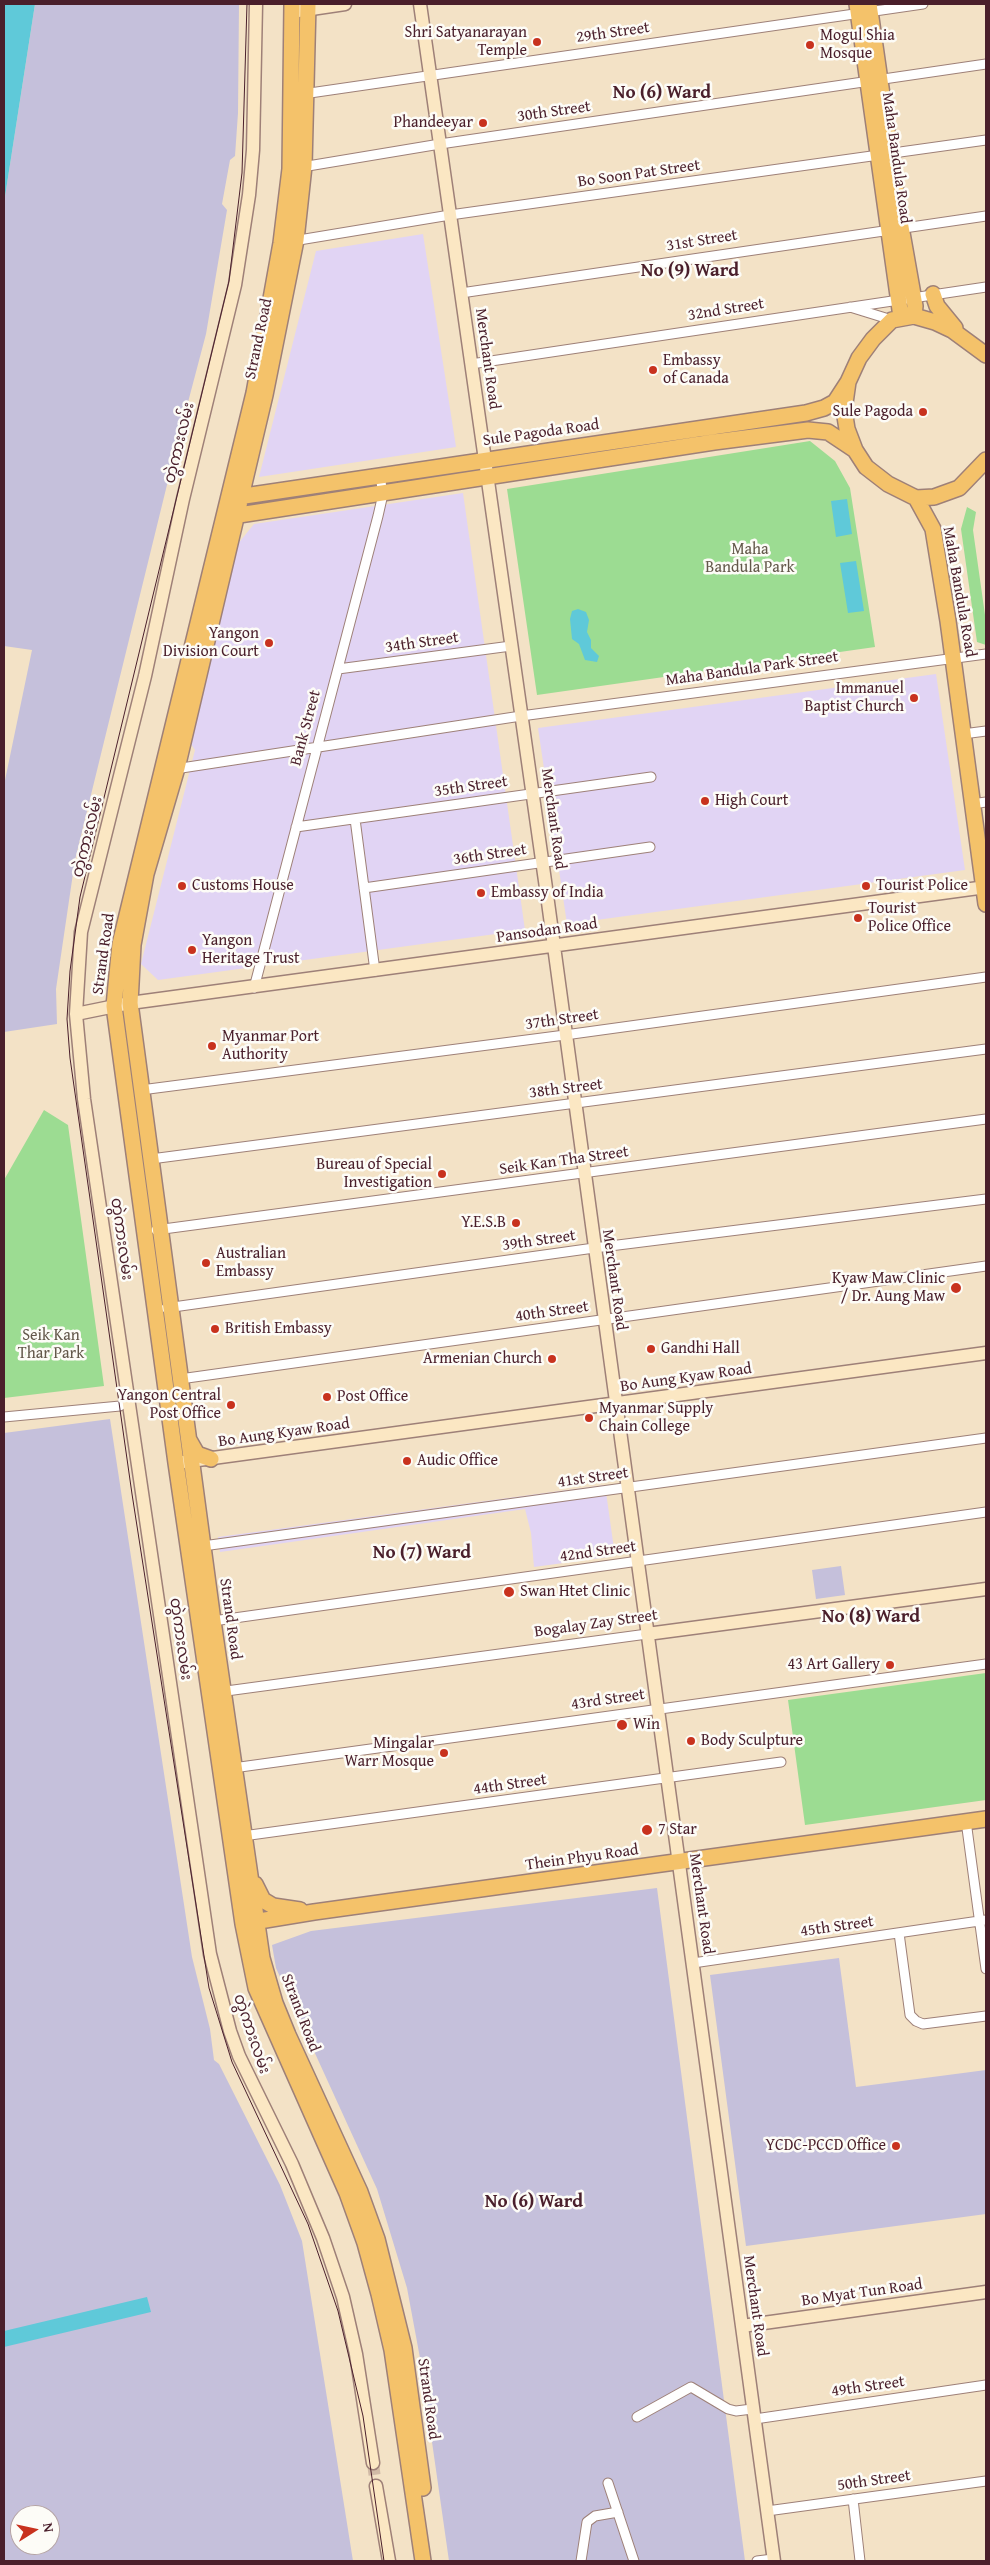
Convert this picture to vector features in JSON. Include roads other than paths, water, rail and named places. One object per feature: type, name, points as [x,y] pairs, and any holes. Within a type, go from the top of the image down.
[{"type":"main road","name":"တွဲကားလမ်း","points":[[256,4],[253,150],[249,195],[236,285],[184,499],[145,676],[81,932],[76,1014],[84,1099],[210,1954],[230,2031],[239,2056],[292,2164],[323,2238],[343,2296],[356,2354],[373,2463]]},
{"type":"main road","points":[[291,8],[345,4]]},
{"type":"main road","name":"Merchant Road","points":[[420,4],[554,946],[614,1404],[668,1778],[773,2560]]},
{"type":"main road","name":"Strand Road","points":[[308,7],[306,94],[288,242],[275,317],[169,769],[120,944],[114,1006],[176,1463],[216,1692],[250,1923],[275,2003],[389,2282],[404,2348],[423,2561]]},
{"type":"main road","name":"Strand Road","points":[[291,8],[290,96],[297,168]]},
{"type":"main road","name":"Maha Bandula Road","points":[[863,8],[906,298],[903,318]]},
{"type":"main road","points":[[933,294],[941,311],[969,341],[986,355]]},
{"type":"main road","points":[[969,341],[944,326],[903,318],[873,339],[859,358],[848,382],[844,410],[847,429],[855,450],[866,467],[888,484],[916,498],[934,497],[959,488],[986,460]]},
{"type":"main road","name":"Sule Pagoda Road","points":[[234,498],[485,459],[806,413],[824,408],[835,402],[848,382]]},
{"type":"main road","points":[[229,517],[714,442],[808,430],[828,432],[855,450]]},
{"type":"main road","name":"Maha Bandula Road","points":[[916,498],[933,529],[979,803],[986,904]]},
{"type":"main road","name":"Strand Road","points":[[141,873],[133,945],[130,1003],[213,1620],[216,1692],[234,1768],[243,1836],[256,1988],[264,2009],[353,2193]]},
{"type":"main road","name":"Pansodan Road","points":[[76,1014],[130,1003],[254,988],[985,887]]},
{"type":"main road","name":"Bo Aung Kyaw Road","points":[[191,1461],[986,1353]]},
{"type":"main road","points":[[188,1437],[197,1454],[211,1459]]},
{"type":"main road","points":[[194,1484],[199,1468],[211,1459]]},
{"type":"main road","points":[[176,1463],[191,1461]]},
{"type":"main road","name":"Bogalay Zay Street","points":[[647,1634],[986,1589]]},
{"type":"main road","name":"Thein Phyu Road","points":[[250,1923],[314,1912],[986,1819]]},
{"type":"main road","points":[[245,1852],[256,1890],[263,1900],[273,1906],[314,1912]]},
{"type":"main road","points":[[262,1958],[263,1943],[267,1934],[314,1912]]},
{"type":"main road","name":"Bo Myat Tun Road","points":[[742,2326],[986,2292]]},
{"type":"main road","name":"Strand Road","points":[[415,2471],[433,2561]]},
{"type":"main road","points":[[376,2486],[389,2561]]},
{"type":"street","name":"29th Street","points":[[306,94],[863,8],[923,4]]},
{"type":"street","name":"30th Street","points":[[297,168],[440,144],[986,64]]},
{"type":"street","points":[[290,96],[306,94]]},
{"type":"street","name":"Bo Soon Pat Street","points":[[288,242],[450,215],[986,140]]},
{"type":"street","name":"31st Street","points":[[461,293],[986,216]]},
{"type":"street","name":"32nd Street","points":[[471,364],[847,306],[986,287]]},
{"type":"street","points":[[847,306],[903,318]]},
{"type":"street","name":"Bank Street","points":[[254,988],[383,494],[380,476]]},
{"type":"street","name":"34th Street","points":[[338,669],[511,646]]},
{"type":"street","name":"Maha Bandula Park Street","points":[[169,769],[316,749],[521,716],[986,654]]},
{"type":"street","points":[[967,733],[986,731]]},
{"type":"street","name":"35th Street","points":[[296,827],[651,777]]},
{"type":"street","points":[[355,818],[376,971]]},
{"type":"street","name":"36th Street","points":[[364,888],[650,847]]},
{"type":"street","name":"37th Street","points":[[141,1090],[565,1035],[986,977]]},
{"type":"street","name":"38th Street","points":[[151,1158],[986,1049]]},
{"type":"street","name":"Seik Kan Tha Street","points":[[145,1232],[986,1119]]},
{"type":"street","name":"39th Street","points":[[155,1309],[594,1248],[986,1199]]},
{"type":"street","name":"40th Street","points":[[180,1379],[986,1266]]},
{"type":"street","points":[[4,1417],[120,1406],[128,1400]]},
{"type":"street","name":"41st Street","points":[[203,1546],[986,1438]]},
{"type":"street","name":"42nd Street","points":[[213,1620],[986,1512]]},
{"type":"street","name":"Bogalay Zay Street","points":[[216,1692],[647,1634]]},
{"type":"street","name":"43rd Street","points":[[234,1768],[986,1664]]},
{"type":"street","name":"44th Street","points":[[243,1836],[781,1762]]},
{"type":"street","points":[[966,1821],[983,1921],[986,1969]]},
{"type":"street","name":"45th Street","points":[[693,1963],[983,1921]]},
{"type":"street","points":[[899,1933],[910,2015],[916,2021],[923,2024],[986,2016]]},
{"type":"street","name":"49th Street","points":[[637,2418],[690,2388],[728,2409],[754,2414],[986,2386]]},
{"type":"street","name":"50th Street","points":[[767,2512],[986,2481]]},
{"type":"street","points":[[608,2482],[634,2561]]},
{"type":"street","points":[[853,2499],[860,2561]]},
{"type":"street","points":[[581,2561],[587,2522],[595,2516],[618,2512]]},
{"type":"street","points":[[757,2561],[773,2560]]},
{"type":"water","points":[[4,4],[35,4],[4,203]]},
{"type":"water","points":[[847,499],[852,534],[836,537],[831,501]]},
{"type":"water","points":[[856,561],[864,611],[848,613],[840,563]]},
{"type":"water","points":[[578,609],[586,612],[589,620],[587,632],[591,640],[591,648],[599,656],[597,662],[585,660],[579,644],[572,639],[570,619],[572,611]]},
{"type":"water","points":[[147,2297],[151,2312],[4,2347],[4,2331]]},
{"type":"tunnel","points":[[373,2463],[376,2486]]},
{"type":"tram line","points":[[247,4],[242,173],[229,281],[80,897],[70,971],[67,1019],[70,1058],[132,1494],[209,1988],[232,2062],[308,2224],[338,2311],[363,2416],[384,2561]]},
{"type":"place","name":"Shri Satyanarayan Temple","points":[[537,42]]},
{"type":"place","name":"Mogul Shia Mosque","points":[[810,45]]},
{"type":"place","name":"Phandeeyar","points":[[483,123]]},
{"type":"place","name":"Embassy of Canada","points":[[653,370]]},
{"type":"place","name":"Sule Pagoda","points":[[923,412]]},
{"type":"place","name":"Yangon Division Court","points":[[269,643]]},
{"type":"place","name":"Immanuel Baptist Church","points":[[914,698]]},
{"type":"place","name":"High Court","points":[[705,801]]},
{"type":"place","name":"Customs House","points":[[182,886]]},
{"type":"place","name":"Tourist Police","points":[[866,886]]},
{"type":"place","name":"Embassy of India","points":[[481,893]]},
{"type":"place","name":"Tourist Police Office","points":[[858,918]]},
{"type":"place","name":"Yangon Heritage Trust","points":[[192,950]]},
{"type":"place","name":"Myanmar Port Authority","points":[[212,1046]]},
{"type":"place","name":"Bureau of Special Investigation","points":[[442,1174]]},
{"type":"place","name":"Y.E.S.B","points":[[516,1223]]},
{"type":"place","name":"Australian Embassy","points":[[206,1263]]},
{"type":"place","name":"Kyaw Maw Clinic / Dr. Aung Maw","points":[[956,1288]]},
{"type":"place","name":"British Embassy","points":[[215,1329]]},
{"type":"place","name":"Gandhi Hall","points":[[651,1349]]},
{"type":"place","name":"Armenian Church","points":[[552,1359]]},
{"type":"place","name":"Post Office","points":[[327,1397]]},
{"type":"place","name":"Yangon Central Post Office","points":[[231,1405]]},
{"type":"place","name":"Myanmar Supply Chain College","points":[[589,1418]]},
{"type":"place","name":"Audic Office","points":[[407,1461]]},
{"type":"place","name":"Swan Htet Clinic","points":[[509,1592]]},
{"type":"place","name":"43 Art Gallery","points":[[890,1665]]},
{"type":"place","name":"Win","points":[[622,1725]]},
{"type":"place","name":"Body Sculpture","points":[[691,1741]]},
{"type":"place","name":"Mingalar Warr Mosque","points":[[444,1753]]},
{"type":"place","name":"7 Star","points":[[647,1830]]},
{"type":"place","name":"YCDC-PCCD Office","points":[[896,2146]]},
{"type":"district","name":"No (6) Ward","points":[[662,93]]},
{"type":"district","name":"No (9) Ward","points":[[690,271]]},
{"type":"district","name":"No (7) Ward","points":[[422,1553]]},
{"type":"district","name":"No (8) Ward","points":[[871,1617]]},
{"type":"district","name":"No (6) Ward","points":[[534,2202]]},
{"type":"park label","name":"Maha Bandula Park","points":[[750,559]]},
{"type":"park label","name":"Seik Kan Thar Park","points":[[51,1345]]}]
